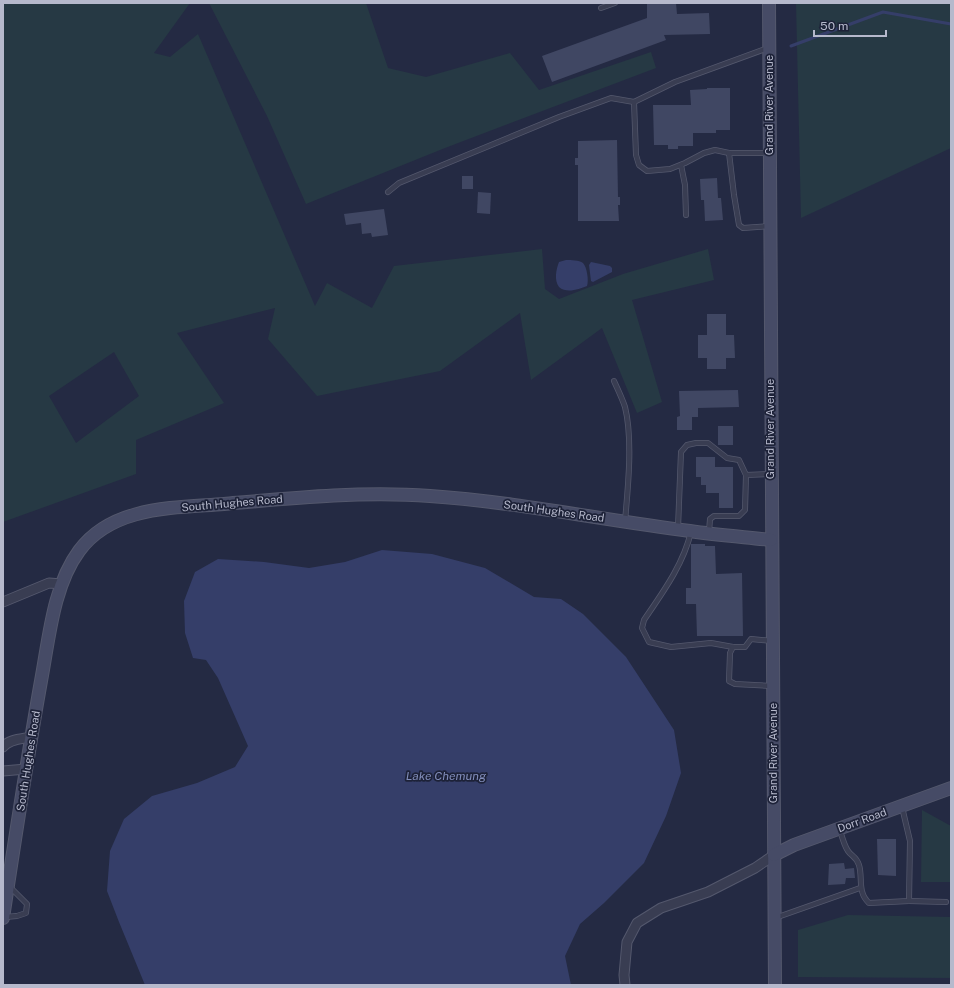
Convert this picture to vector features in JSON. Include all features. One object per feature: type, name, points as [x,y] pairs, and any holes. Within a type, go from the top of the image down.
[{"type":"street","name":"Grand River Avenue","points":[[769,3],[771,540],[775,985]]},
{"type":"street","name":"South Hughes Road","points":[[3,917],[31,737],[54,609],[69,567],[78,551],[98,531],[122,518],[167,508],[336,495],[392,494],[474,500],[691,531],[771,540]]},
{"type":"street","points":[[3,602],[50,583],[62,584]]},
{"type":"street","points":[[3,747],[13,740],[31,737]]},
{"type":"street","points":[[3,771],[26,769]]},
{"type":"street","name":"Dorr Road","points":[[774,856],[794,845],[951,788]]},
{"type":"street","points":[[625,985],[624,975],[627,942],[637,923],[661,908],[708,892],[774,856]]},
{"type":"lane","points":[[602,8],[615,3]]},
{"type":"lane","points":[[388,192],[399,183],[559,117],[611,98],[634,102],[675,82],[769,48]]},
{"type":"lane","points":[[634,102],[636,155],[639,165],[646,171],[670,169],[704,153],[715,150],[729,153],[769,153]]},
{"type":"lane","points":[[729,153],[739,225],[743,228],[770,226]]},
{"type":"lane","points":[[681,165],[685,185],[686,215]]},
{"type":"lane","points":[[614,381],[622,397],[628,425],[628,486],[625,521]]},
{"type":"lane","points":[[678,529],[681,452],[687,445],[696,443],[708,444],[727,458],[739,460],[746,475],[745,510],[740,516],[714,516],[710,518],[709,533]]},
{"type":"lane","points":[[746,475],[771,474]]},
{"type":"lane","points":[[691,531],[688,545],[674,575],[644,620],[642,628],[649,642],[671,647],[711,642],[733,647],[745,647],[751,639],[772,641]]},
{"type":"lane","points":[[733,647],[730,653],[729,681],[735,684],[773,686]]},
{"type":"lane","points":[[902,806],[910,841],[909,901]]},
{"type":"lane","points":[[839,829],[847,850],[856,857],[860,866],[860,888],[864,899],[868,903],[909,901],[946,902]]},
{"type":"lane","points":[[3,917],[18,916],[26,913],[27,904],[8,885]]},
{"type":"lane","points":[[774,919],[860,888]]},
{"type":"shaded area","points":[[3,3],[190,3],[154,53],[170,57],[198,34],[315,306],[327,283],[372,308],[394,266],[542,249],[545,289],[559,299],[623,274],[708,249],[714,280],[632,300],[662,402],[637,413],[602,328],[531,380],[520,313],[440,371],[317,396],[268,339],[275,308],[177,333],[224,403],[136,440],[136,474],[3,522]],"holes":[[[114,352],[139,396],[76,443],[49,396]]]},
{"type":"shaded area","points":[[209,3],[366,3],[388,68],[426,77],[510,53],[539,90],[651,52],[656,68],[445,148],[306,204],[267,116]]},
{"type":"shaded area","points":[[796,3],[951,3],[951,148],[801,218]]},
{"type":"shaded area","points":[[922,810],[951,826],[951,882],[921,882]]},
{"type":"shaded area","points":[[848,915],[951,917],[951,978],[798,977],[798,930]]},
{"type":"water","points":[[566,260],[583,263],[586,268],[588,281],[587,286],[569,291],[559,287],[556,278],[557,268],[559,262]]},
{"type":"water","points":[[591,262],[610,266],[612,268],[612,272],[593,282],[591,281],[589,265]]},
{"type":"water","name":"Lake Chemung","points":[[382,550],[432,554],[485,568],[534,597],[561,599],[583,614],[626,657],[674,730],[681,773],[666,816],[644,863],[604,903],[580,924],[565,956],[571,985],[145,985],[107,891],[110,851],[124,819],[152,796],[197,783],[235,767],[248,746],[218,678],[206,660],[193,658],[185,633],[184,601],[195,572],[218,559],[264,562],[309,568],[345,562]]},
{"type":"building","points":[[647,3],[676,3],[677,14],[709,13],[710,34],[664,35],[666,40],[552,82],[542,56],[647,18]]},
{"type":"building","points":[[730,88],[730,130],[716,130],[716,133],[693,133],[693,146],[678,146],[678,149],[668,149],[668,145],[654,145],[653,105],[691,105],[690,90]]},
{"type":"building","points":[[617,140],[618,197],[620,197],[620,205],[618,205],[619,221],[578,221],[578,165],[575,165],[575,158],[578,158],[578,141]]},
{"type":"building","points":[[462,176],[473,176],[473,189],[462,189]]},
{"type":"building","points":[[717,178],[718,198],[721,198],[723,220],[705,221],[704,200],[701,200],[700,179]]},
{"type":"building","points":[[478,192],[491,193],[490,214],[477,213]]},
{"type":"building","points":[[384,209],[388,235],[372,237],[371,233],[362,234],[361,223],[346,225],[344,214]]},
{"type":"building","points":[[707,314],[726,314],[726,335],[734,335],[735,358],[726,358],[726,369],[707,369],[707,358],[698,358],[698,335],[707,335]]},
{"type":"building","points":[[738,390],[739,407],[698,408],[698,417],[692,417],[692,430],[677,430],[677,417],[680,416],[679,391]]},
{"type":"building","points":[[718,426],[733,426],[733,445],[718,445]]},
{"type":"building","points":[[696,457],[715,457],[715,467],[733,467],[733,508],[719,508],[719,493],[706,493],[706,485],[701,485],[701,477],[696,477]]},
{"type":"building","points":[[691,544],[715,546],[716,574],[742,573],[743,636],[697,636],[696,604],[686,604],[686,588],[691,588]]},
{"type":"building","points":[[877,839],[896,839],[896,876],[878,875]]},
{"type":"building","points":[[844,863],[845,869],[854,868],[855,878],[846,878],[845,884],[828,885],[829,864]]},
{"type":"waterway","points":[[791,46],[883,12],[951,24]]}]
